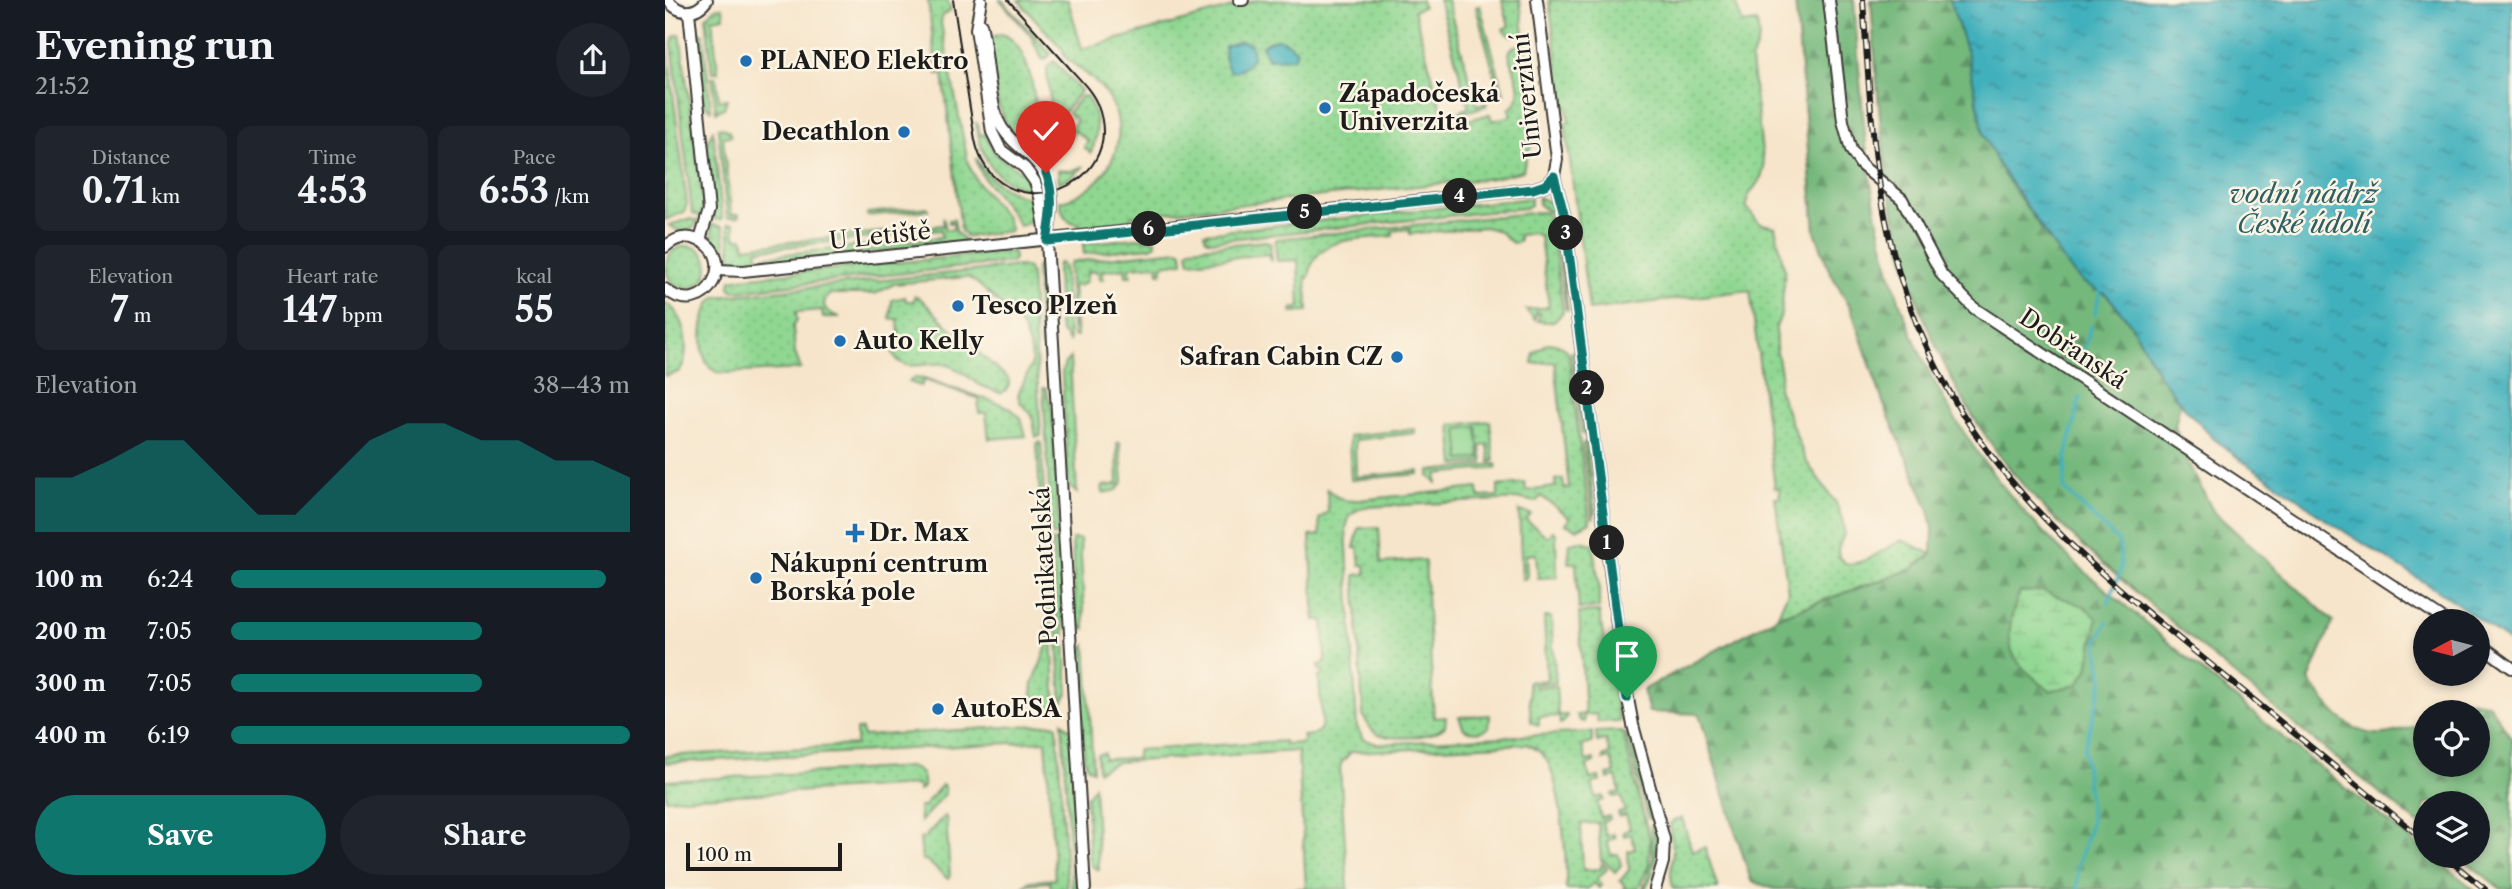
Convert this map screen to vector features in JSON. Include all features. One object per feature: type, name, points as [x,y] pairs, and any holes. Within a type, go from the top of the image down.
[{"type":"street","points":[[667,0],[674,8],[689,12],[701,7],[707,0]]},
{"type":"street","points":[[981,0],[979,15],[997,118],[1007,135],[1039,163],[1048,178],[1051,208],[1047,241]]},
{"type":"street","name":"Univerzitní","points":[[1537,0],[1557,159],[1554,176],[1564,214],[1624,678],[1633,725],[1664,839],[1663,862],[1655,889]]},
{"type":"street","name":"Dobřanská","points":[[1829,0],[1843,121],[1851,150],[1861,165],[1902,199],[1942,275],[1956,292],[1974,308],[2428,609]]},
{"type":"street","points":[[689,12],[709,210],[700,240]]},
{"type":"street","name":"U Letiště","points":[[717,270],[743,271],[1047,241],[1533,189],[1545,185],[1554,176]]},
{"type":"street","points":[[665,247],[682,237],[700,240],[713,252],[717,270],[713,284],[696,297],[683,298],[665,289]]},
{"type":"street","name":"Podnikatelská","points":[[1047,241],[1086,889]]},
{"type":"street","points":[[2490,652],[2512,668]]},
{"type":"green space","points":[[928,0],[947,0],[951,10],[942,16],[941,23],[968,163],[976,180],[1006,218],[1011,231],[967,237],[961,231],[943,73],[937,74]]},
{"type":"green space","points":[[1000,0],[1051,54],[1045,60],[1031,36]]},
{"type":"green space","name":"Západočeská Univerzita","points":[[1018,0],[1068,0],[1082,49],[1258,0],[1421,0],[1423,7],[1414,10],[1446,126],[1490,114],[1492,121],[1511,116],[1509,109],[1515,104],[1519,91],[1509,54],[1513,47],[1526,44],[1536,130],[1523,171],[1493,178],[1132,216],[1125,226],[1080,228],[1079,224],[1065,217],[1060,201],[1092,186],[1104,173],[1117,142],[1118,125],[1114,108],[1101,87],[1064,56],[1063,50]]},
{"type":"green space","points":[[1439,0],[1447,0],[1477,105],[1487,103],[1486,106],[1459,112],[1469,107]]},
{"type":"green space","points":[[1502,0],[1520,0],[1524,34],[1512,35],[1504,32],[1503,29],[1509,26]]},
{"type":"green space","points":[[1549,0],[1734,0],[1743,24],[1757,22],[1759,39],[1751,61],[1764,168],[1746,206],[1759,223],[1775,227],[1785,271],[1781,315],[1776,327],[1776,347],[1781,373],[1778,388],[1806,461],[1836,503],[1843,522],[1844,534],[1838,549],[1839,557],[1845,563],[1853,564],[1866,560],[1902,540],[1932,554],[1912,569],[1777,617],[1788,592],[1775,497],[1780,497],[1779,488],[1775,488],[1750,290],[1589,310],[1565,123],[1569,122],[1567,106],[1563,106]]},
{"type":"green space","points":[[1795,0],[1854,0],[1868,159],[1881,237],[1891,276],[1904,314],[1935,384],[1974,448],[2021,508],[2086,572],[2264,722],[2413,841],[2413,868],[2447,868],[2474,889],[1774,889],[1751,881],[1699,714],[1649,712],[1643,690],[1777,617],[1912,569],[1932,554],[1933,528],[1929,510],[1884,405],[1851,309],[1829,270],[1815,231]]},
{"type":"green space","points":[[1871,0],[1950,0],[1968,56],[1984,135],[2004,175],[2068,267],[2084,283],[2107,295],[2131,324],[2158,373],[2180,403],[2175,426],[2186,459],[2213,511],[2333,621],[2309,680],[2330,708],[2348,724],[2369,733],[2386,734],[2413,727],[2413,777],[2490,777],[2490,706],[2512,739],[2512,889],[2501,889],[2474,868],[2490,868],[2490,791],[2413,791],[2413,819],[2270,705],[2104,565],[2051,515],[2016,476],[1968,408],[1941,358],[1920,307],[1908,270],[1890,194],[1876,78]]},
{"type":"green space","points":[[1480,6],[1504,94],[1500,95],[1476,7]]},
{"type":"green space","points":[[717,7],[723,8],[724,17],[712,19],[718,72],[712,72],[706,17]]},
{"type":"green space","points":[[665,30],[687,204],[684,212],[665,220]]},
{"type":"green space","points":[[699,32],[703,34],[711,110],[705,105],[703,98]]},
{"type":"green space","points":[[680,34],[703,202],[702,217],[692,211],[672,43],[674,36]]},
{"type":"green space","points":[[1001,34],[1012,40],[1021,51],[1033,86],[1036,123],[1034,138],[1029,148],[1008,126],[997,101],[989,42],[992,37]]},
{"type":"green space","points":[[1054,61],[1081,91],[1056,122],[1052,120],[1047,71]]},
{"type":"green space","points":[[712,77],[716,77],[719,100],[727,99],[724,108],[716,112]]},
{"type":"green space","points":[[1086,96],[1096,124],[1091,153],[1084,147],[1088,141],[1075,131],[1056,155],[1055,140],[1058,137],[1062,139],[1077,121],[1068,113],[1081,97]]},
{"type":"green space","points":[[976,123],[980,135],[985,134],[996,155],[1024,173],[1034,190],[1009,182],[992,168],[982,149]]},
{"type":"green space","points":[[718,128],[729,131],[731,136],[723,137],[731,214],[739,214],[739,217],[727,218]]},
{"type":"green space","points":[[713,130],[721,220],[714,219],[707,142]]},
{"type":"green space","points":[[976,158],[987,174],[1001,186],[1036,200],[1036,216],[1032,216],[1027,224],[1019,226],[983,176]]},
{"type":"green space","points":[[1084,166],[1072,177],[1059,182],[1058,170],[1071,171]]},
{"type":"green space","points":[[1538,197],[1549,202],[1556,213],[1568,310],[1554,219],[1551,213],[1539,205]]},
{"type":"green space","points":[[1531,198],[1531,205],[1525,208],[1211,241],[1206,239],[1204,233]]},
{"type":"green space","points":[[927,207],[928,210],[867,216],[867,213]]},
{"type":"green space","points":[[1546,213],[1551,222],[1563,311],[1558,318],[1549,322],[1538,321],[1540,314],[1536,313],[1535,320],[1526,310],[1549,307],[1540,236],[1533,233],[1519,235],[1519,242],[1512,243],[1499,231],[1485,227],[1410,234],[1409,229],[1392,231],[1393,236],[1340,242],[1319,253],[1309,277],[1306,278],[1308,311],[1292,312],[1292,309],[1300,307],[1298,260],[1277,261],[1277,239]]},
{"type":"green space","points":[[943,217],[946,230],[954,229],[949,220],[954,219],[956,232],[966,242],[753,265],[731,261],[728,224],[734,224],[735,238],[743,238],[745,247],[944,225]],"holes":[[[941,230],[942,237],[758,257],[757,250]]]},
{"type":"green space","points":[[689,219],[699,221],[683,233],[669,225]]},
{"type":"green space","points":[[712,224],[723,227],[726,258],[713,242]]},
{"type":"green space","points":[[1136,238],[1156,240],[1156,244],[1151,247],[1084,254],[1083,244]]},
{"type":"green space","points":[[1266,241],[1270,243],[1272,262],[1269,254],[1190,262],[1188,252],[1191,248]]},
{"type":"green space","points":[[687,246],[702,252],[708,267],[702,282],[687,288],[672,282],[666,267],[672,252]]},
{"type":"green space","points":[[1178,250],[1182,252],[1183,262],[1162,265],[1162,273],[1159,273],[1158,265],[1130,267],[1131,276],[1126,276],[1125,268],[1102,271],[1103,279],[1099,279],[1098,271],[1087,272],[1087,281],[1073,286],[1077,337],[1073,336],[1069,267],[1071,262]]},
{"type":"green space","points":[[1013,251],[1014,259],[1011,262],[734,291],[730,288],[731,280],[741,278]]},
{"type":"green space","points":[[1061,263],[1064,267],[1069,341],[1059,325],[1057,269]]},
{"type":"green space","points":[[1039,264],[1046,315],[1044,348],[1041,346],[1036,268]]},
{"type":"green space","points":[[1020,266],[1028,268],[1031,275],[1041,436],[1036,437],[1032,415],[1020,402],[1018,395],[1032,363],[1023,329],[1015,318],[967,277],[894,284],[875,294],[830,294],[824,306],[840,317],[823,318],[822,310],[796,312],[797,320],[793,326],[795,353],[801,369],[722,373],[711,368],[705,358],[702,340],[704,319],[716,297]]},
{"type":"green space","points":[[914,296],[920,298],[1008,378],[1007,389],[1000,393],[982,386],[948,365],[905,365],[896,359],[891,339],[899,338],[898,319],[890,319],[892,300],[905,297],[906,301],[914,301]]},
{"type":"green space","points":[[665,303],[678,315],[686,346],[683,365],[678,372],[665,376]]},
{"type":"green space","points":[[1548,343],[1560,345],[1568,351],[1590,522],[1577,529],[1565,524],[1570,518],[1541,496],[1536,502],[1521,499],[1366,507],[1354,512],[1346,529],[1357,727],[1363,739],[1377,744],[1592,732],[1592,743],[1582,746],[1586,761],[1594,759],[1594,762],[1587,765],[1590,779],[1599,777],[1600,781],[1592,784],[1596,798],[1603,796],[1604,800],[1597,802],[1601,818],[1609,816],[1610,819],[1602,822],[1606,836],[1614,834],[1615,838],[1607,841],[1611,855],[1618,854],[1621,865],[1615,872],[1601,861],[1598,823],[1581,824],[1583,870],[1601,869],[1601,864],[1607,869],[1597,879],[1602,885],[1599,888],[1594,883],[1587,889],[1566,889],[1564,840],[1555,782],[1544,756],[1526,744],[1351,752],[1340,767],[1348,889],[1293,889],[1306,888],[1298,751],[1118,762],[1098,771],[1097,754],[1104,753],[1104,759],[1137,758],[1137,750],[1284,741],[1285,744],[1303,743],[1303,736],[1320,730],[1322,722],[1319,676],[1323,675],[1323,670],[1319,670],[1318,665],[1324,664],[1325,659],[1323,620],[1315,620],[1310,536],[1320,535],[1319,519],[1328,512],[1327,489],[1348,501],[1478,488],[1479,497],[1498,496],[1498,486],[1525,483],[1526,491],[1555,487],[1555,480],[1563,479],[1564,488],[1569,488],[1555,362],[1532,364],[1534,353]]},
{"type":"green space","points":[[1573,351],[1586,436],[1582,433],[1571,353]]},
{"type":"green space","points":[[1070,358],[1077,493],[1068,481],[1062,373]]},
{"type":"green space","points":[[913,378],[927,379],[1009,407],[1021,418],[1026,436],[989,439],[986,413],[979,413],[980,399],[924,380],[921,386],[909,382]]},
{"type":"green space","points":[[1043,388],[1046,388],[1052,411],[1059,535],[1052,535]]},
{"type":"green space","points":[[1490,421],[1494,461],[1490,462],[1488,445],[1481,446],[1483,462],[1455,465],[1451,425]]},
{"type":"green space","points":[[1477,427],[1480,458],[1461,460],[1458,429]]},
{"type":"green space","points":[[1415,429],[1415,433],[1355,440],[1356,477],[1419,471],[1419,474],[1351,480],[1349,436]]},
{"type":"green space","points":[[1586,441],[1595,510],[1593,519],[1583,444]]},
{"type":"green space","points":[[1041,442],[1051,614],[1046,614],[1037,443]]},
{"type":"green space","points":[[1120,442],[1123,482],[1117,490],[1103,493],[1102,486],[1118,484],[1117,443]]},
{"type":"green space","points":[[1496,464],[1497,468],[1437,474],[1437,483],[1429,476],[1429,471]]},
{"type":"green space","points":[[1519,511],[1531,514],[1526,520],[1548,537],[1553,531],[1556,534],[1557,577],[1538,578],[1536,554],[1526,555],[1527,578],[1522,579]]},
{"type":"green space","points":[[1379,527],[1381,563],[1425,560],[1434,718],[1446,717],[1445,726],[1440,730],[1422,736],[1391,737],[1376,733],[1363,715],[1355,575],[1366,574],[1365,565],[1360,565],[1358,548],[1354,548],[1359,528]]},
{"type":"green space","points":[[1072,539],[1080,539],[1085,629],[1080,627],[1076,618]]},
{"type":"green space","points":[[1059,540],[1068,693],[1062,704],[1052,541]]},
{"type":"green space","points":[[1580,541],[1593,544],[1599,583],[1599,608],[1579,609],[1576,563],[1568,563],[1570,543]]},
{"type":"green space","points":[[2042,591],[2084,606],[2097,618],[2088,669],[2078,684],[2050,691],[2019,663],[2010,644],[2011,621],[2020,592]]},
{"type":"green space","points":[[1599,612],[1619,721],[1598,722],[1596,714],[1584,715],[1584,722],[1580,721],[1577,715],[1585,714],[1579,613]]},
{"type":"green space","points":[[1544,617],[1551,617],[1556,683],[1537,684],[1537,681],[1547,680]]},
{"type":"green space","points":[[1046,620],[1051,620],[1056,708],[1041,707],[1032,695],[1033,684],[1046,649]]},
{"type":"green space","points":[[1608,640],[1621,693],[1622,720]]},
{"type":"green space","points":[[1086,645],[1093,770],[1088,768],[1084,759],[1079,654]]},
{"type":"green space","points":[[1528,681],[1534,681],[1535,687],[1556,686],[1558,715],[1567,715],[1564,722],[1560,724],[1559,716],[1539,717],[1539,725],[1531,722]]},
{"type":"green space","points":[[1490,715],[1489,727],[1477,732],[1464,729],[1459,717]]},
{"type":"green space","points":[[1062,722],[1070,731],[1079,889],[1072,889]]},
{"type":"green space","points":[[1054,724],[1057,726],[1067,889],[1051,889],[1050,882],[1027,884],[1027,889],[1021,889],[1030,881],[1055,879],[1046,741],[665,763],[665,756],[856,745],[856,730],[862,729],[863,736]]},
{"type":"green space","points":[[1622,731],[1650,841],[1649,865],[1638,889],[1623,889],[1625,886],[1620,881],[1629,870],[1628,851],[1635,849],[1631,834],[1624,836],[1623,832],[1630,829],[1626,815],[1619,817],[1618,813],[1625,811],[1621,796],[1613,797],[1612,794],[1620,792],[1616,777],[1608,779],[1607,775],[1615,773],[1611,758],[1603,760],[1603,757],[1610,754],[1606,740],[1597,742],[1596,732]]},
{"type":"green space","points":[[1625,732],[1632,744],[1652,819],[1648,818]]},
{"type":"green space","points":[[910,767],[917,769],[922,777],[923,787],[919,791],[917,785],[666,799],[665,781]]},
{"type":"green space","points":[[942,785],[945,794],[920,822],[919,807],[923,807]]},
{"type":"green space","points":[[1094,786],[1099,870],[1090,862],[1086,798]]},
{"type":"green space","points":[[944,816],[950,876],[948,879],[926,860],[922,860],[920,838],[924,838]]},
{"type":"green space","points":[[1682,818],[1692,851],[1705,847],[1718,889],[1674,889],[1671,879],[1673,848],[1670,825]]},
{"type":"green space","points":[[1653,823],[1656,840],[1655,865],[1643,889],[1653,858]]},
{"type":"water","name":"vodní nádrž České údolí","points":[[1950,0],[2512,0],[2512,644],[2490,628],[2490,609],[2464,609],[2320,516],[2213,438],[2180,403],[2158,373],[2131,324],[2107,295],[2084,283],[2068,267],[1998,164],[1984,135],[1968,56]]},
{"type":"water","points":[[1275,39],[1287,42],[1297,51],[1294,58],[1267,59],[1262,45]]},
{"type":"water","points":[[1241,41],[1251,43],[1253,57],[1244,68],[1232,72],[1224,58],[1225,46]]},
{"type":"waterway","points":[[2095,314],[2101,288]]},
{"type":"waterway","points":[[2080,362],[2091,326]]},
{"type":"waterway","points":[[2080,398],[2066,458],[2064,489],[2119,542],[2121,569],[2108,603]]},
{"type":"waterway","points":[[2077,889],[2078,866],[2091,822],[2084,749],[2103,680],[2097,641],[2108,621]]},
{"type":"tram line","points":[[953,0],[975,140],[987,169],[1007,186],[1031,193],[1056,190],[1078,179],[1095,160],[1103,136],[1098,106],[1084,84],[1008,0]]},
{"type":"railway","points":[[1863,0],[1875,149],[1886,223],[1906,295],[1931,356],[1960,411],[1994,460],[2032,505],[2073,547],[2165,627],[2413,831]]},
{"type":"railway","points":[[2459,868],[2485,889]]},
{"type":"place","name":"PLANEO Elektro","points":[[746,61]]},
{"type":"place","name":"Západočeská Univerzita","points":[[1325,108]]},
{"type":"place","name":"Decathlon","points":[[904,132]]},
{"type":"place","name":"Tesco Plzeň","points":[[958,306]]},
{"type":"place","name":"Auto Kelly","points":[[840,341]]},
{"type":"place","name":"Safran Cabin CZ","points":[[1397,357]]},
{"type":"place","name":"Dr. Max","points":[[855,533]]},
{"type":"place","name":"Nákupní centrum Borská pole","points":[[756,578]]},
{"type":"place","name":"AutoESA","points":[[938,709]]},
{"type":"route","points":[[1046,173],[1050,184],[1051,208],[1047,241],[1533,189],[1545,185],[1554,176],[1564,214],[1627,698]]}]
